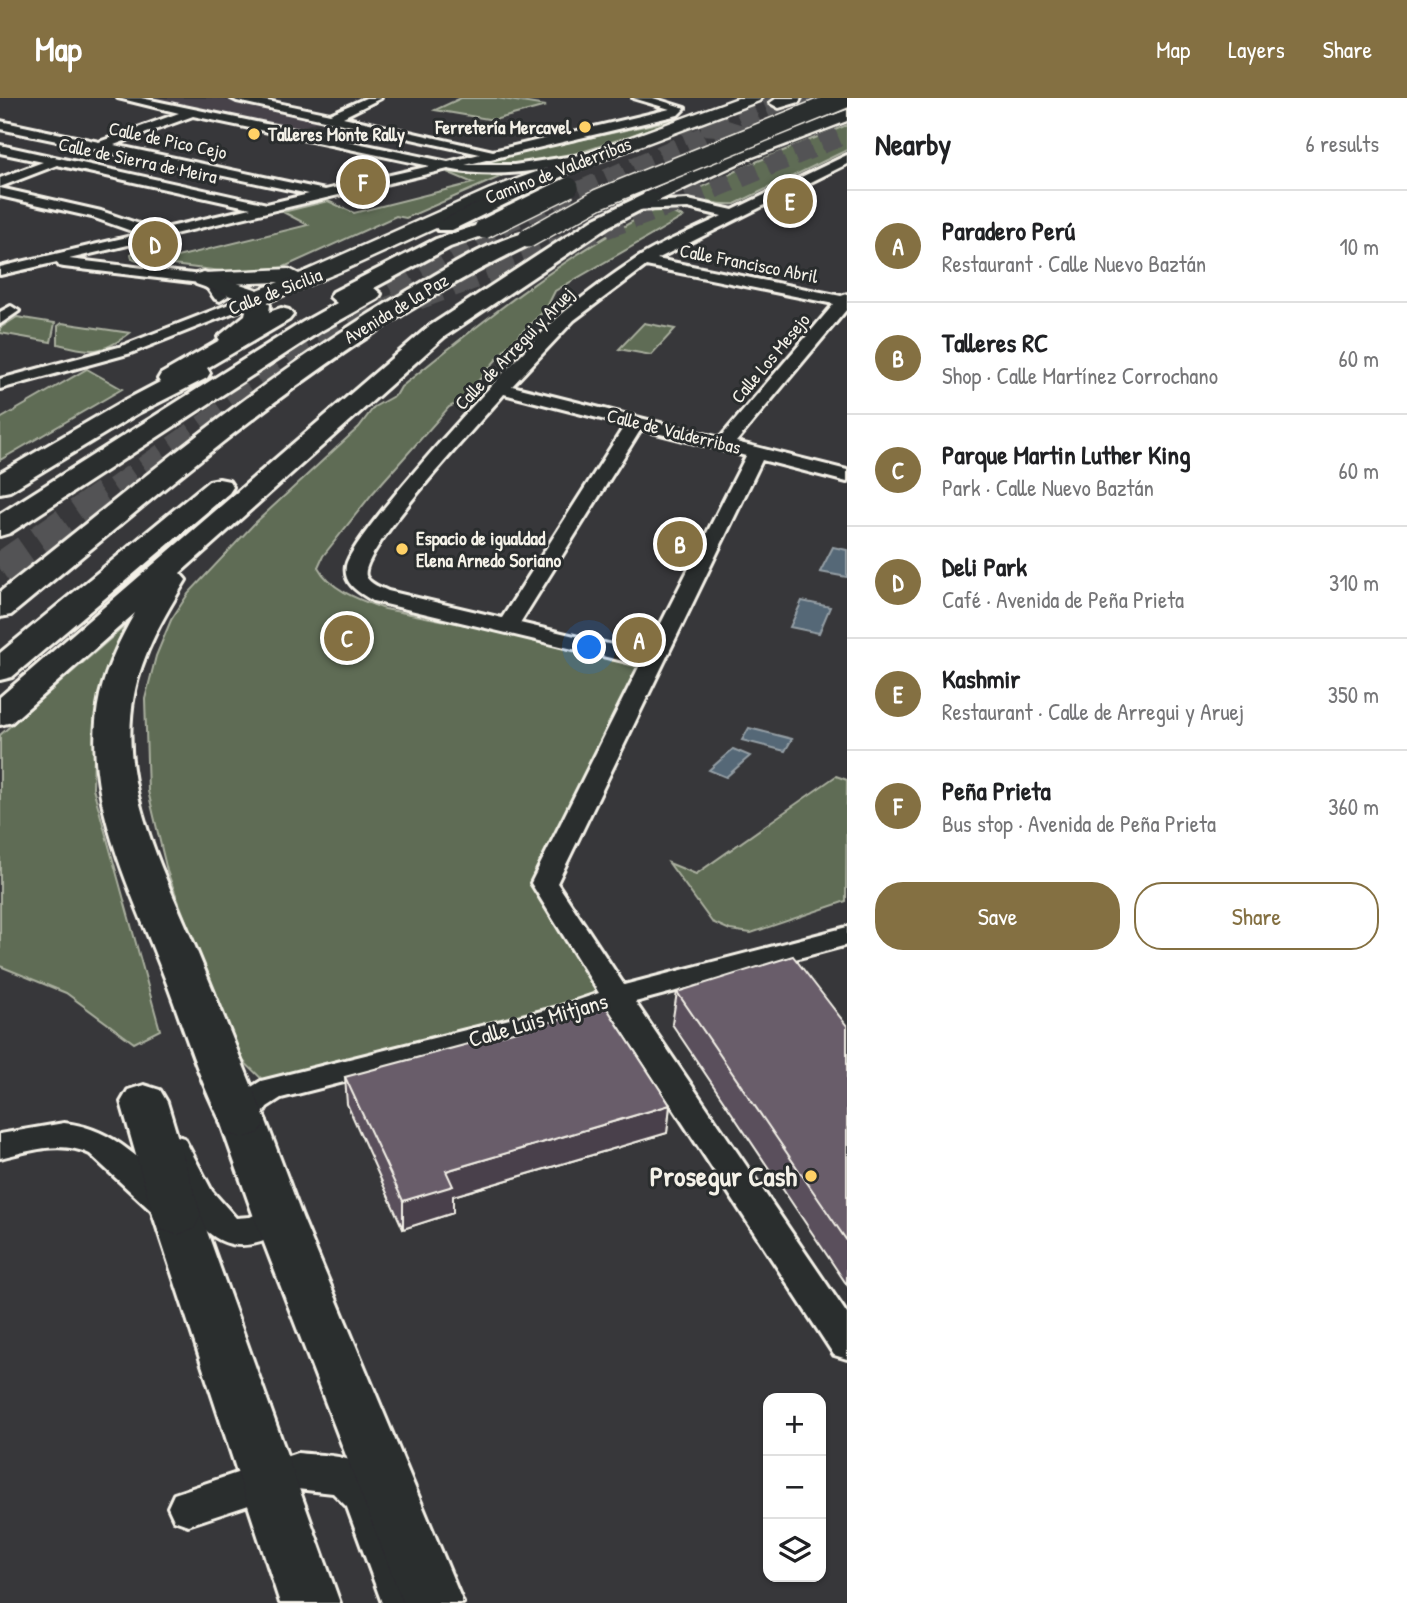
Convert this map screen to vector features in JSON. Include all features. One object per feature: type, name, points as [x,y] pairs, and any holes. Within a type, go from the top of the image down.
[{"type":"main road","name":"Camino de Valderribas","points":[[367,252],[497,193],[753,98]]},
{"type":"main road","name":"Avenida de la Paz","points":[[0,527],[311,327],[484,229],[561,190],[793,98]]},
{"type":"main road","name":"Avenida de la Paz","points":[[0,608],[271,392],[355,331],[426,288],[611,193],[846,98]]},
{"type":"main road","points":[[0,715],[436,332],[521,274],[641,202],[744,154],[847,115]]},
{"type":"main road","points":[[0,485],[398,249],[558,171]]},
{"type":"main road","points":[[163,388],[443,243],[484,229]]},
{"type":"main road","points":[[0,670],[432,307],[528,237]]},
{"type":"main road","points":[[204,279],[293,274],[322,268],[367,252]]},
{"type":"main road","name":"Calle de Sicilia","points":[[255,299],[367,252]]},
{"type":"main road","points":[[163,388],[250,323],[259,309],[255,299],[241,291],[204,279]]},
{"type":"main road","points":[[352,376],[406,344],[436,332]]},
{"type":"main road","points":[[229,512],[174,575],[136,635],[122,674],[114,716],[115,778],[123,810],[156,902],[278,1217],[433,1603]]},
{"type":"main road","points":[[144,1102],[177,1215],[310,1603]]},
{"type":"street","points":[[124,98],[443,166],[500,172],[596,155]]},
{"type":"street","points":[[237,98],[486,155]]},
{"type":"street","points":[[332,118],[376,98]]},
{"type":"street","points":[[0,271],[674,112],[679,108],[639,98]]},
{"type":"street","points":[[0,183],[192,111]]},
{"type":"street","points":[[597,130],[710,113]]},
{"type":"street","name":"Calle de Pico Cejo","points":[[0,125],[328,194]]},
{"type":"street","name":"Calle de Sierra de Meira","points":[[0,149],[268,208]]},
{"type":"street","points":[[486,155],[481,162],[487,166],[526,169]]},
{"type":"street","name":"Calle de Arregui y Aruej","points":[[361,554],[378,528],[500,388],[568,317],[643,261],[847,159]]},
{"type":"street","points":[[677,185],[678,197],[688,204]]},
{"type":"street","points":[[0,192],[96,214],[156,234]]},
{"type":"street","points":[[641,202],[688,204],[735,215]]},
{"type":"street","points":[[136,239],[116,255],[118,260],[144,271]]},
{"type":"street","points":[[99,248],[92,256],[97,260],[144,271]]},
{"type":"street","points":[[0,259],[144,271],[204,279]]},
{"type":"street","name":"Calle Francisco Abril","points":[[643,261],[846,301]]},
{"type":"street","name":"Calle de Sicilia","points":[[182,327],[218,306],[221,299],[219,291],[204,279]]},
{"type":"street","name":"Calle de Sicilia","points":[[0,384],[125,350],[255,299]]},
{"type":"street","name":"Calle Los Mesejo","points":[[725,444],[846,301]]},
{"type":"street","name":"Calle de Valderribas","points":[[500,388],[847,477]]},
{"type":"street","points":[[507,627],[635,422]]},
{"type":"street","points":[[757,452],[544,883],[847,1344]]},
{"type":"street","points":[[361,554],[356,565],[356,577],[364,587],[381,596],[655,662]]},
{"type":"street","name":"Calle Luis Mitjans","points":[[243,1121],[257,1099],[272,1089],[564,1016],[618,997],[847,936]]},
{"type":"street","points":[[144,1102],[160,1121],[207,1213],[217,1224],[242,1234],[264,1228],[278,1217]]},
{"type":"street","points":[[0,1146],[54,1134],[92,1140],[101,1145],[177,1215]]},
{"type":"street","points":[[188,1507],[269,1478],[297,1471],[343,1476],[363,1496],[402,1603]]},
{"type":"shaded area","points":[[145,98],[217,98],[321,120],[296,129]]},
{"type":"green space","points":[[461,98],[497,98],[546,106],[494,120],[435,110]]},
{"type":"green space","points":[[691,116],[558,159],[506,167],[487,163],[487,159],[514,151],[528,151]]},
{"type":"green space","points":[[847,125],[847,150],[735,204],[711,202],[689,193],[758,161]]},
{"type":"green space","points":[[447,172],[502,176],[406,218],[396,216],[284,267],[229,272],[132,258],[131,254],[148,244],[173,258],[308,225],[283,212],[328,201],[354,213],[473,183]]},
{"type":"green space","points":[[658,208],[683,217],[555,291],[546,309],[507,347],[466,399],[449,407],[372,494],[323,556],[318,567],[339,588],[385,609],[655,662],[544,883],[618,997],[272,1089],[236,1054],[167,871],[148,791],[145,699],[156,656],[171,620],[188,594],[254,524],[359,427],[374,407],[397,394],[401,387],[525,290],[590,246]]},
{"type":"green space","points":[[17,317],[55,323],[51,342],[0,333],[0,328]]},
{"type":"green space","points":[[62,323],[130,333],[103,348],[80,349],[58,344],[58,326]]},
{"type":"green space","points":[[644,323],[675,329],[651,355],[619,349]]},
{"type":"green space","points":[[87,369],[122,389],[0,460],[0,419]]},
{"type":"green space","points":[[132,620],[109,668],[95,720],[93,788],[160,1030],[134,1043],[66,993],[0,966],[0,735]]},
{"type":"green space","points":[[836,776],[847,780],[846,901],[751,933],[730,930],[712,922],[669,863],[696,874]]},
{"type":"water","points":[[833,547],[847,550],[847,577],[820,572]]},
{"type":"water","points":[[802,601],[830,607],[819,633],[790,627]]},
{"type":"water","points":[[749,728],[792,739],[785,751],[742,740]]},
{"type":"water","points":[[733,749],[750,756],[726,777],[709,770]]},
{"type":"building","name":"Prosegur Cash","points":[[793,956],[847,1026],[847,1241],[677,992]]},
{"type":"building","points":[[606,1007],[670,1105],[446,1171],[453,1186],[403,1201],[345,1077]]},
{"type":"tunnel","points":[[425,269],[511,221],[788,98]]},
{"type":"tunnel","points":[[797,98],[847,110]]},
{"type":"tunnel","points":[[676,125],[725,128],[753,137],[744,154]]},
{"type":"tunnel","points":[[496,269],[705,193],[847,134]]},
{"type":"tunnel","points":[[390,289],[428,267]]},
{"type":"tunnel","points":[[115,489],[352,322],[501,267]]},
{"type":"tunnel","points":[[0,569],[117,487]]},
{"type":"place","name":"Ferretería Mercavel","points":[[585,127]]},
{"type":"place","name":"Talleres Monte Rally","points":[[254,134]]},
{"type":"place","name":"Peña Prieta","points":[[363,182]]},
{"type":"place","name":"Kashmir","points":[[790,201]]},
{"type":"place","name":"Deli Park","points":[[155,244]]},
{"type":"place","name":"Talleres RC","points":[[680,544]]},
{"type":"place","name":"Espacio de igualdad Elena Arnedo Soriano","points":[[402,549]]},
{"type":"place","name":"Parque Martin Luther King","points":[[347,638]]},
{"type":"place","name":"Paradero Perú","points":[[639,640]]},
{"type":"place","name":"Prosegur Cash","points":[[811,1176]]}]
